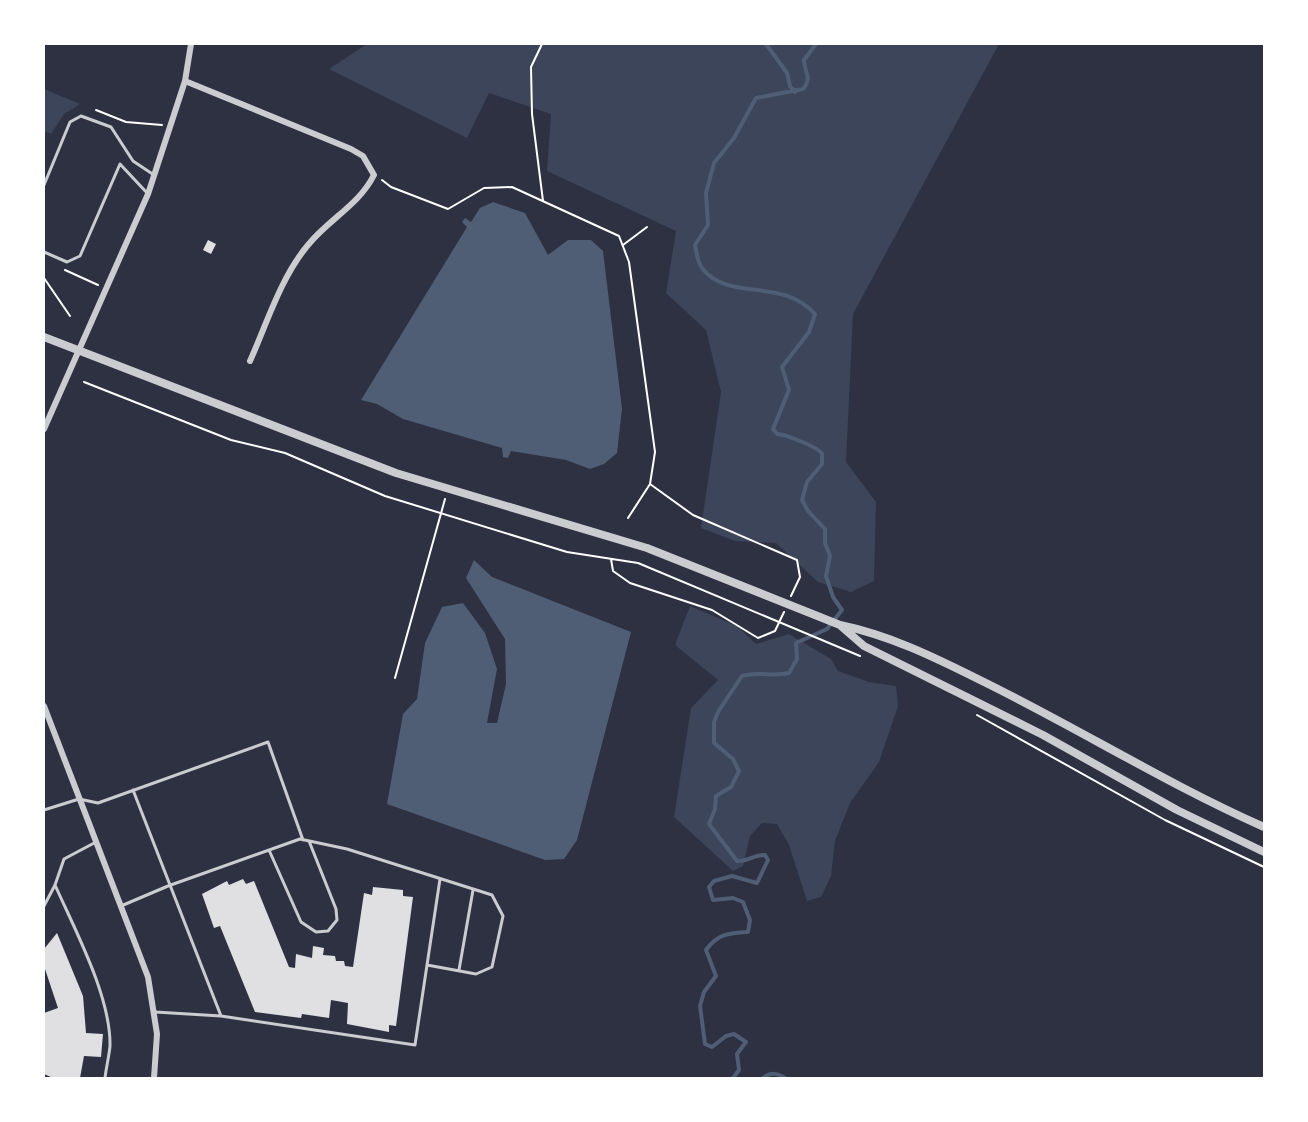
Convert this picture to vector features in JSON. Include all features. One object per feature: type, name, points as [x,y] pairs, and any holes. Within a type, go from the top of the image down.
[{"type":"street","points":[[44,429],[148,194],[185,81],[191,44]]},
{"type":"street","points":[[185,81],[351,149],[363,156],[374,175],[358,198],[309,243],[293,266],[250,361]]},
{"type":"street","points":[[44,337],[396,473],[647,548],[840,625],[869,631],[924,653],[1045,711],[1102,745],[1264,827]]},
{"type":"street","points":[[840,625],[864,646],[1042,735],[1167,804],[1264,852]]},
{"type":"street","points":[[44,706],[45,714],[148,977],[157,1034],[154,1078]]},
{"type":"lane","points":[[44,185],[70,122],[81,116],[111,127],[133,161],[154,175]]},
{"type":"lane","points":[[44,252],[67,262],[80,256],[120,164],[148,194]]},
{"type":"lane","points":[[44,810],[80,799],[98,803],[268,742],[303,840]]},
{"type":"lane","points":[[133,790],[168,886],[221,1016]]},
{"type":"lane","points":[[121,906],[168,886],[269,850],[303,840],[309,841],[347,849],[492,895],[503,916],[492,967],[476,974],[427,965]]},
{"type":"lane","points":[[269,850],[302,922],[316,932],[328,931],[337,920],[336,909],[309,841]]},
{"type":"lane","points":[[44,906],[55,885],[64,859],[96,842]]},
{"type":"lane","points":[[155,1012],[221,1016],[415,1045],[440,879]]},
{"type":"lane","points":[[55,885],[94,975],[104,1008],[110,1045],[105,1078]]},
{"type":"lane","points":[[459,971],[473,890]]},
{"type":"path","points":[[542,44],[531,68],[532,114],[543,201]]},
{"type":"path","points":[[96,110],[126,122],[170,126]]},
{"type":"path","points":[[374,175],[392,186],[448,209],[484,188],[512,187],[619,236],[629,261],[655,452],[650,484],[628,518]]},
{"type":"path","points":[[622,245],[647,227]]},
{"type":"path","points":[[65,270],[106,289]]},
{"type":"path","points":[[44,278],[70,316]]},
{"type":"path","points":[[84,382],[231,440],[285,453],[385,496],[567,552],[638,563],[866,659]]},
{"type":"path","points":[[395,678],[448,489]]},
{"type":"path","points":[[973,712],[1165,820],[1264,867]]},
{"type":"shaded area","points":[[367,44],[999,44],[853,314],[846,462],[876,502],[874,581],[851,592],[818,582],[776,543],[735,541],[701,528],[721,392],[706,330],[666,293],[676,231],[547,171],[551,114],[489,93],[467,138],[329,69]]},
{"type":"shaded area","points":[[44,89],[80,104],[64,114],[51,134],[44,131]]},
{"type":"shaded area","points":[[493,202],[525,213],[548,255],[568,240],[591,240],[603,251],[622,409],[617,453],[604,464],[590,469],[566,460],[511,451],[508,458],[503,457],[502,448],[403,419],[377,404],[361,400],[467,227],[462,222],[465,218],[471,222],[480,208]]},
{"type":"shaded area","points":[[474,560],[492,577],[631,632],[577,840],[564,859],[545,860],[387,804],[403,714],[417,699],[425,643],[442,607],[463,603],[485,633],[497,669],[487,723],[497,723],[506,684],[505,639],[466,578]]},
{"type":"shaded area","points":[[690,606],[737,626],[756,644],[789,634],[831,659],[838,671],[869,682],[896,686],[898,706],[879,762],[850,803],[835,841],[831,876],[821,897],[807,901],[789,845],[777,824],[762,823],[750,836],[743,866],[733,871],[674,817],[691,708],[718,680],[675,645]]},
{"type":"building","points":[[208,240],[216,244],[211,254],[203,250]]},
{"type":"building","points":[[243,879],[246,884],[254,881],[289,967],[295,968],[296,954],[312,958],[313,946],[324,948],[323,955],[335,956],[336,961],[344,961],[345,966],[353,967],[364,893],[372,895],[373,887],[403,890],[403,896],[413,897],[396,1026],[389,1025],[389,1032],[347,1024],[348,1003],[331,1000],[329,1018],[302,1014],[301,1018],[255,1012],[220,926],[214,928],[202,894],[227,881],[229,885]]},
{"type":"building","points":[[57,933],[83,996],[86,1033],[103,1034],[101,1057],[84,1056],[80,1078],[53,1078],[44,1074],[44,1013],[58,1008],[44,966],[44,949]]},
{"type":"waterway","points":[[766,44],[787,73],[790,86],[795,92]]},
{"type":"waterway","points":[[733,1078],[739,1070],[737,1054],[746,1042],[734,1034],[726,1036],[712,1047],[705,1044],[700,1006],[704,992],[716,976],[706,950],[724,935],[748,932],[750,920],[743,902],[733,898],[713,900],[709,887],[714,881],[732,876],[757,883],[768,860],[765,855],[761,855],[737,861],[709,824],[715,809],[716,796],[731,787],[739,771],[733,759],[714,743],[714,722],[742,676],[789,673],[797,659],[796,643],[827,629],[842,610],[833,597],[826,576],[830,556],[825,543],[825,529],[808,511],[802,500],[807,482],[822,464],[822,454],[802,442],[777,434],[773,429],[789,390],[782,367],[809,332],[815,314],[787,296],[726,285],[713,278],[702,268],[695,245],[708,225],[706,193],[714,163],[734,138],[756,98],[803,89],[808,78],[804,60],[816,44]]},
{"type":"waterway","points":[[763,1078],[774,1074],[785,1078]]}]
